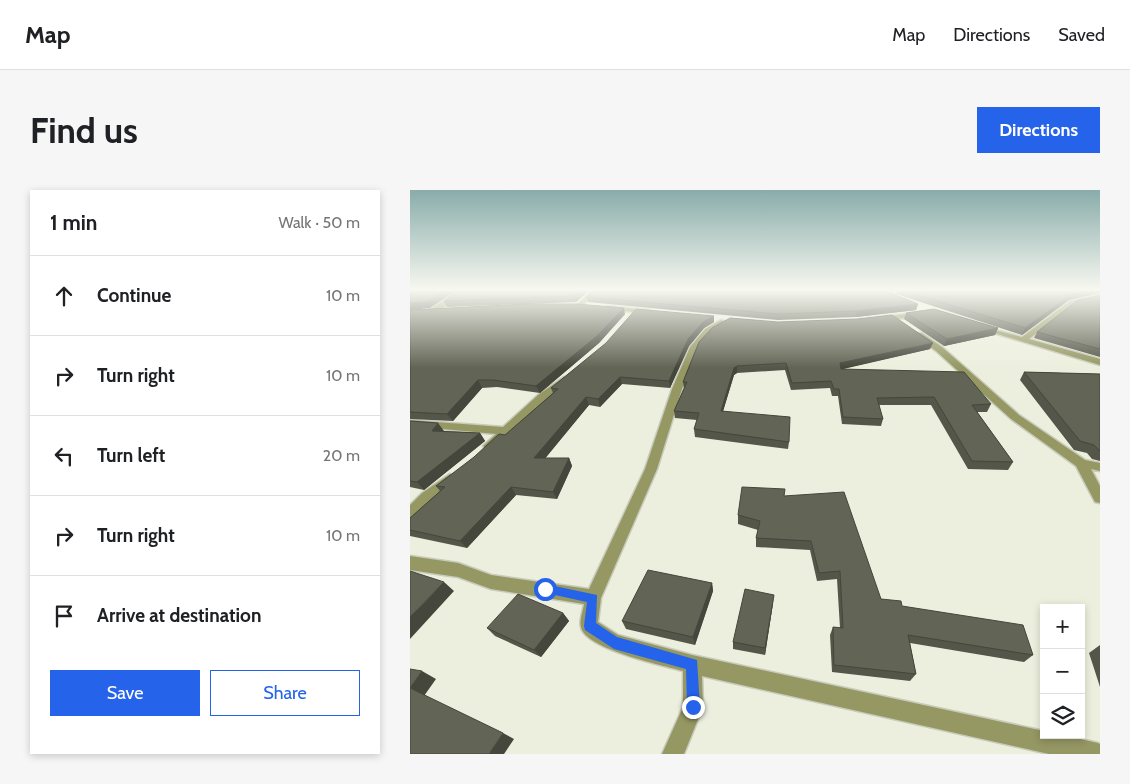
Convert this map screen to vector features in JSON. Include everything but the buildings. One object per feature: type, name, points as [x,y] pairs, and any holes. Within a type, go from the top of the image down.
[{"type":"street","points":[[622,324],[630,315]]},
{"type":"street","points":[[875,320],[911,315]]},
{"type":"street","points":[[1023,340],[1055,315]]},
{"type":"street","points":[[709,318],[733,320],[708,331],[694,348],[677,389],[651,469],[593,598],[590,626],[614,643],[692,664],[1098,754]]},
{"type":"street","points":[[894,318],[939,349],[1016,416],[1081,463],[1100,467]]},
{"type":"street","points":[[970,324],[1100,362]]},
{"type":"street","points":[[480,454],[542,397],[570,375]]},
{"type":"street","points":[[410,424],[506,431]]},
{"type":"street","points":[[1081,463],[1100,498]]},
{"type":"street","points":[[410,514],[427,496],[458,472]]},
{"type":"street","points":[[410,563],[458,570],[491,582],[593,598]]},
{"type":"street","points":[[673,754],[693,707],[692,664]]},
{"type":"route","points":[[545,589],[593,598],[590,626],[614,643],[692,664],[693,707]]}]
